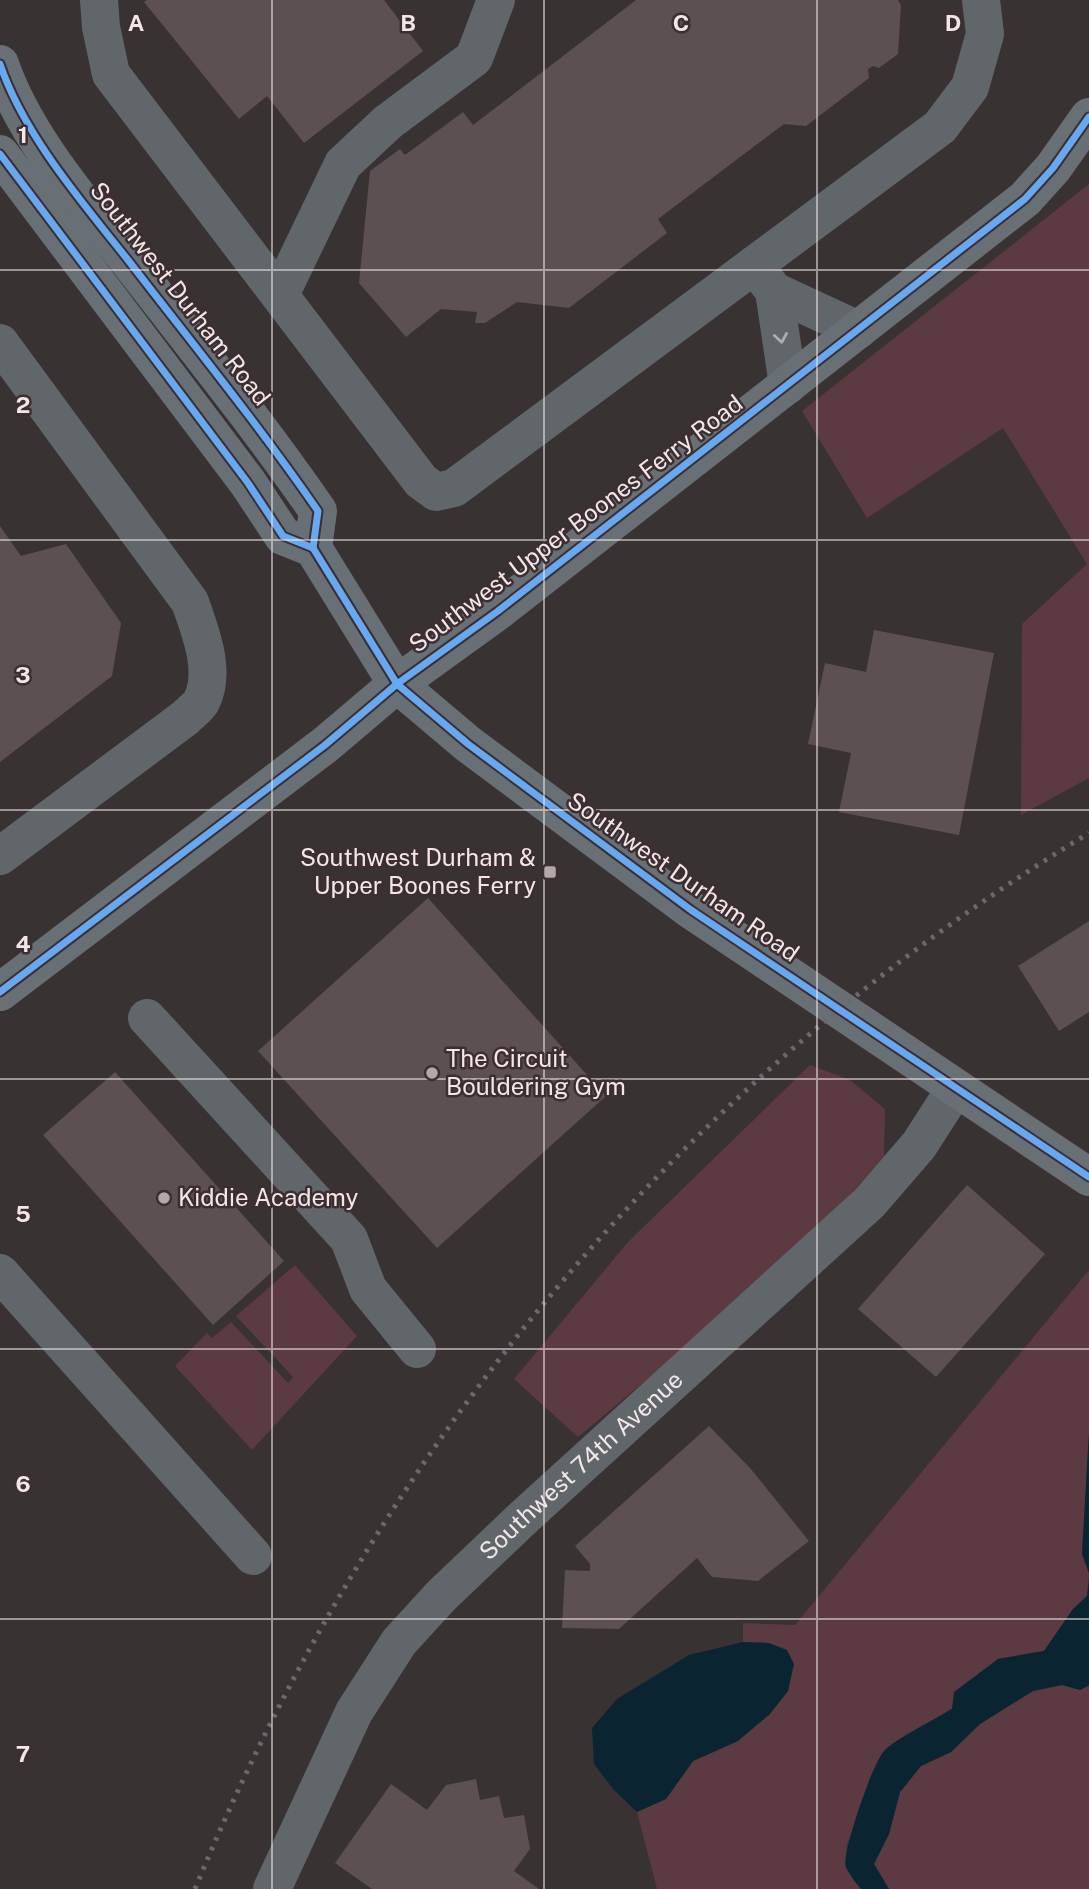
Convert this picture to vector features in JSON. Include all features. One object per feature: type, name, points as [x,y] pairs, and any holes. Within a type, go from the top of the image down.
[{"type":"main road","name":"Southwest Durham Road","points":[[0,64],[10,96],[15,136],[94,218],[250,415],[318,511],[313,548],[397,684],[468,744],[630,867],[1089,1177]]},
{"type":"main road","name":"Southwest Upper Boones Ferry Road","points":[[0,992],[325,745],[397,684],[498,611],[1024,199],[1053,168],[1089,117]]},
{"type":"main road","points":[[0,154],[248,482],[283,536],[313,548]]},
{"type":"street","points":[[99,0],[101,27],[111,74],[421,481],[436,492],[454,488],[764,278],[940,127],[970,87],[978,63],[985,34],[981,0]]},
{"type":"street","points":[[280,295],[343,163],[388,122],[474,58],[496,0]]},
{"type":"street","points":[[764,278],[858,330]]},
{"type":"street","points":[[764,278],[788,385]]},
{"type":"street","points":[[0,343],[190,603],[205,644],[207,677],[201,702],[185,719],[0,856]]},
{"type":"street","points":[[148,1018],[349,1239],[368,1289],[417,1349]]},
{"type":"street","name":"Southwest 74th Avenue","points":[[272,1889],[354,1712],[399,1642],[441,1596],[523,1518],[869,1203],[919,1145],[955,1089]]},
{"type":"street","points":[[0,1273],[253,1556]]},
{"type":"shaded area","points":[[1089,184],[1089,778],[1021,815],[1022,624],[1087,564],[1003,428],[867,518],[802,411]]},
{"type":"shaded area","points":[[810,1065],[850,1080],[885,1109],[884,1156],[802,1250],[578,1437],[514,1379],[628,1242]]},
{"type":"shaded area","points":[[295,1265],[357,1336],[252,1450],[175,1366],[207,1333],[212,1338],[231,1322],[288,1383],[293,1377],[236,1316]]},
{"type":"shaded area","points":[[1089,1270],[1089,1433],[1082,1554],[1089,1573],[1087,1596],[1073,1609],[1044,1651],[997,1659],[952,1708],[884,1751],[869,1779],[863,1804],[847,1844],[845,1866],[861,1889],[657,1889],[637,1812],[666,1799],[693,1761],[738,1741],[769,1643],[743,1642],[743,1623],[795,1625]]},
{"type":"shaded area","points":[[1062,1685],[1080,1690],[1089,1686],[1089,1889],[889,1889],[874,1864],[889,1834],[900,1792],[921,1766],[951,1752],[980,1724],[1033,1691]]},
{"type":"water","points":[[1089,1433],[1089,1573],[1082,1554]]},
{"type":"water","points":[[1089,1581],[1089,1685],[1080,1690],[1062,1685],[1033,1691],[980,1724],[951,1752],[921,1766],[900,1792],[889,1834],[874,1864],[889,1889],[861,1889],[846,1867],[848,1845],[873,1772],[884,1751],[952,1709],[954,1692],[998,1659],[1044,1651],[1073,1609],[1087,1596]]},
{"type":"water","points":[[743,1642],[769,1643],[787,1650],[794,1664],[788,1691],[770,1714],[738,1741],[693,1761],[666,1799],[637,1812],[614,1790],[594,1764],[592,1728],[617,1699],[689,1655]]},
{"type":"building","points":[[384,0],[423,51],[304,143],[267,96],[239,119],[144,2]]},
{"type":"building","points":[[636,0],[898,0],[901,5],[898,54],[879,68],[873,66],[868,69],[869,78],[806,126],[784,124],[658,219],[667,233],[569,308],[517,302],[485,323],[475,323],[477,312],[441,309],[406,337],[359,283],[370,171],[400,149],[405,155],[463,112],[473,125]]},
{"type":"building","points":[[0,526],[21,556],[66,544],[121,623],[112,676],[0,762]]},
{"type":"building","points":[[874,630],[994,653],[959,835],[839,812],[851,753],[808,744],[825,663],[866,672]]},
{"type":"building","name":"The Circuit Bouldering Gym","points":[[428,898],[606,1096],[437,1248],[258,1051]]},
{"type":"building","points":[[1089,921],[1089,1012],[1059,1031],[1018,966]]},
{"type":"building","name":"Kiddie Academy","points":[[115,1072],[284,1261],[213,1325],[43,1135]]},
{"type":"building","points":[[967,1185],[1045,1254],[936,1377],[858,1309]]},
{"type":"building","points":[[709,1426],[750,1468],[809,1541],[758,1581],[712,1577],[697,1558],[619,1629],[562,1628],[565,1570],[590,1571],[590,1564],[575,1546]]},
{"type":"building","points":[[476,1779],[480,1800],[499,1796],[504,1818],[524,1815],[530,1849],[514,1871],[539,1889],[372,1889],[335,1863],[391,1784],[427,1810],[446,1785]]},
{"type":"railway","points":[[195,1889],[269,1727],[354,1572],[450,1426],[556,1288],[674,1160],[802,1041],[940,932],[1089,833]]},
{"type":"cycle path","points":[[0,64],[24,116],[56,167],[248,415],[318,511],[313,548]]},
{"type":"cycle path","points":[[0,992],[325,745],[397,684],[498,611],[1025,199],[1053,168],[1089,117]]},
{"type":"cycle path","points":[[0,154],[248,483],[283,536],[313,548],[397,684],[468,744],[691,910],[1089,1177]]},
{"type":"place","name":"Southwest Durham & Upper Boones Ferry","points":[[550,872]]},
{"type":"place","name":"The Circuit Bouldering Gym","points":[[432,1073]]},
{"type":"place","name":"Kiddie Academy","points":[[164,1198]]}]
